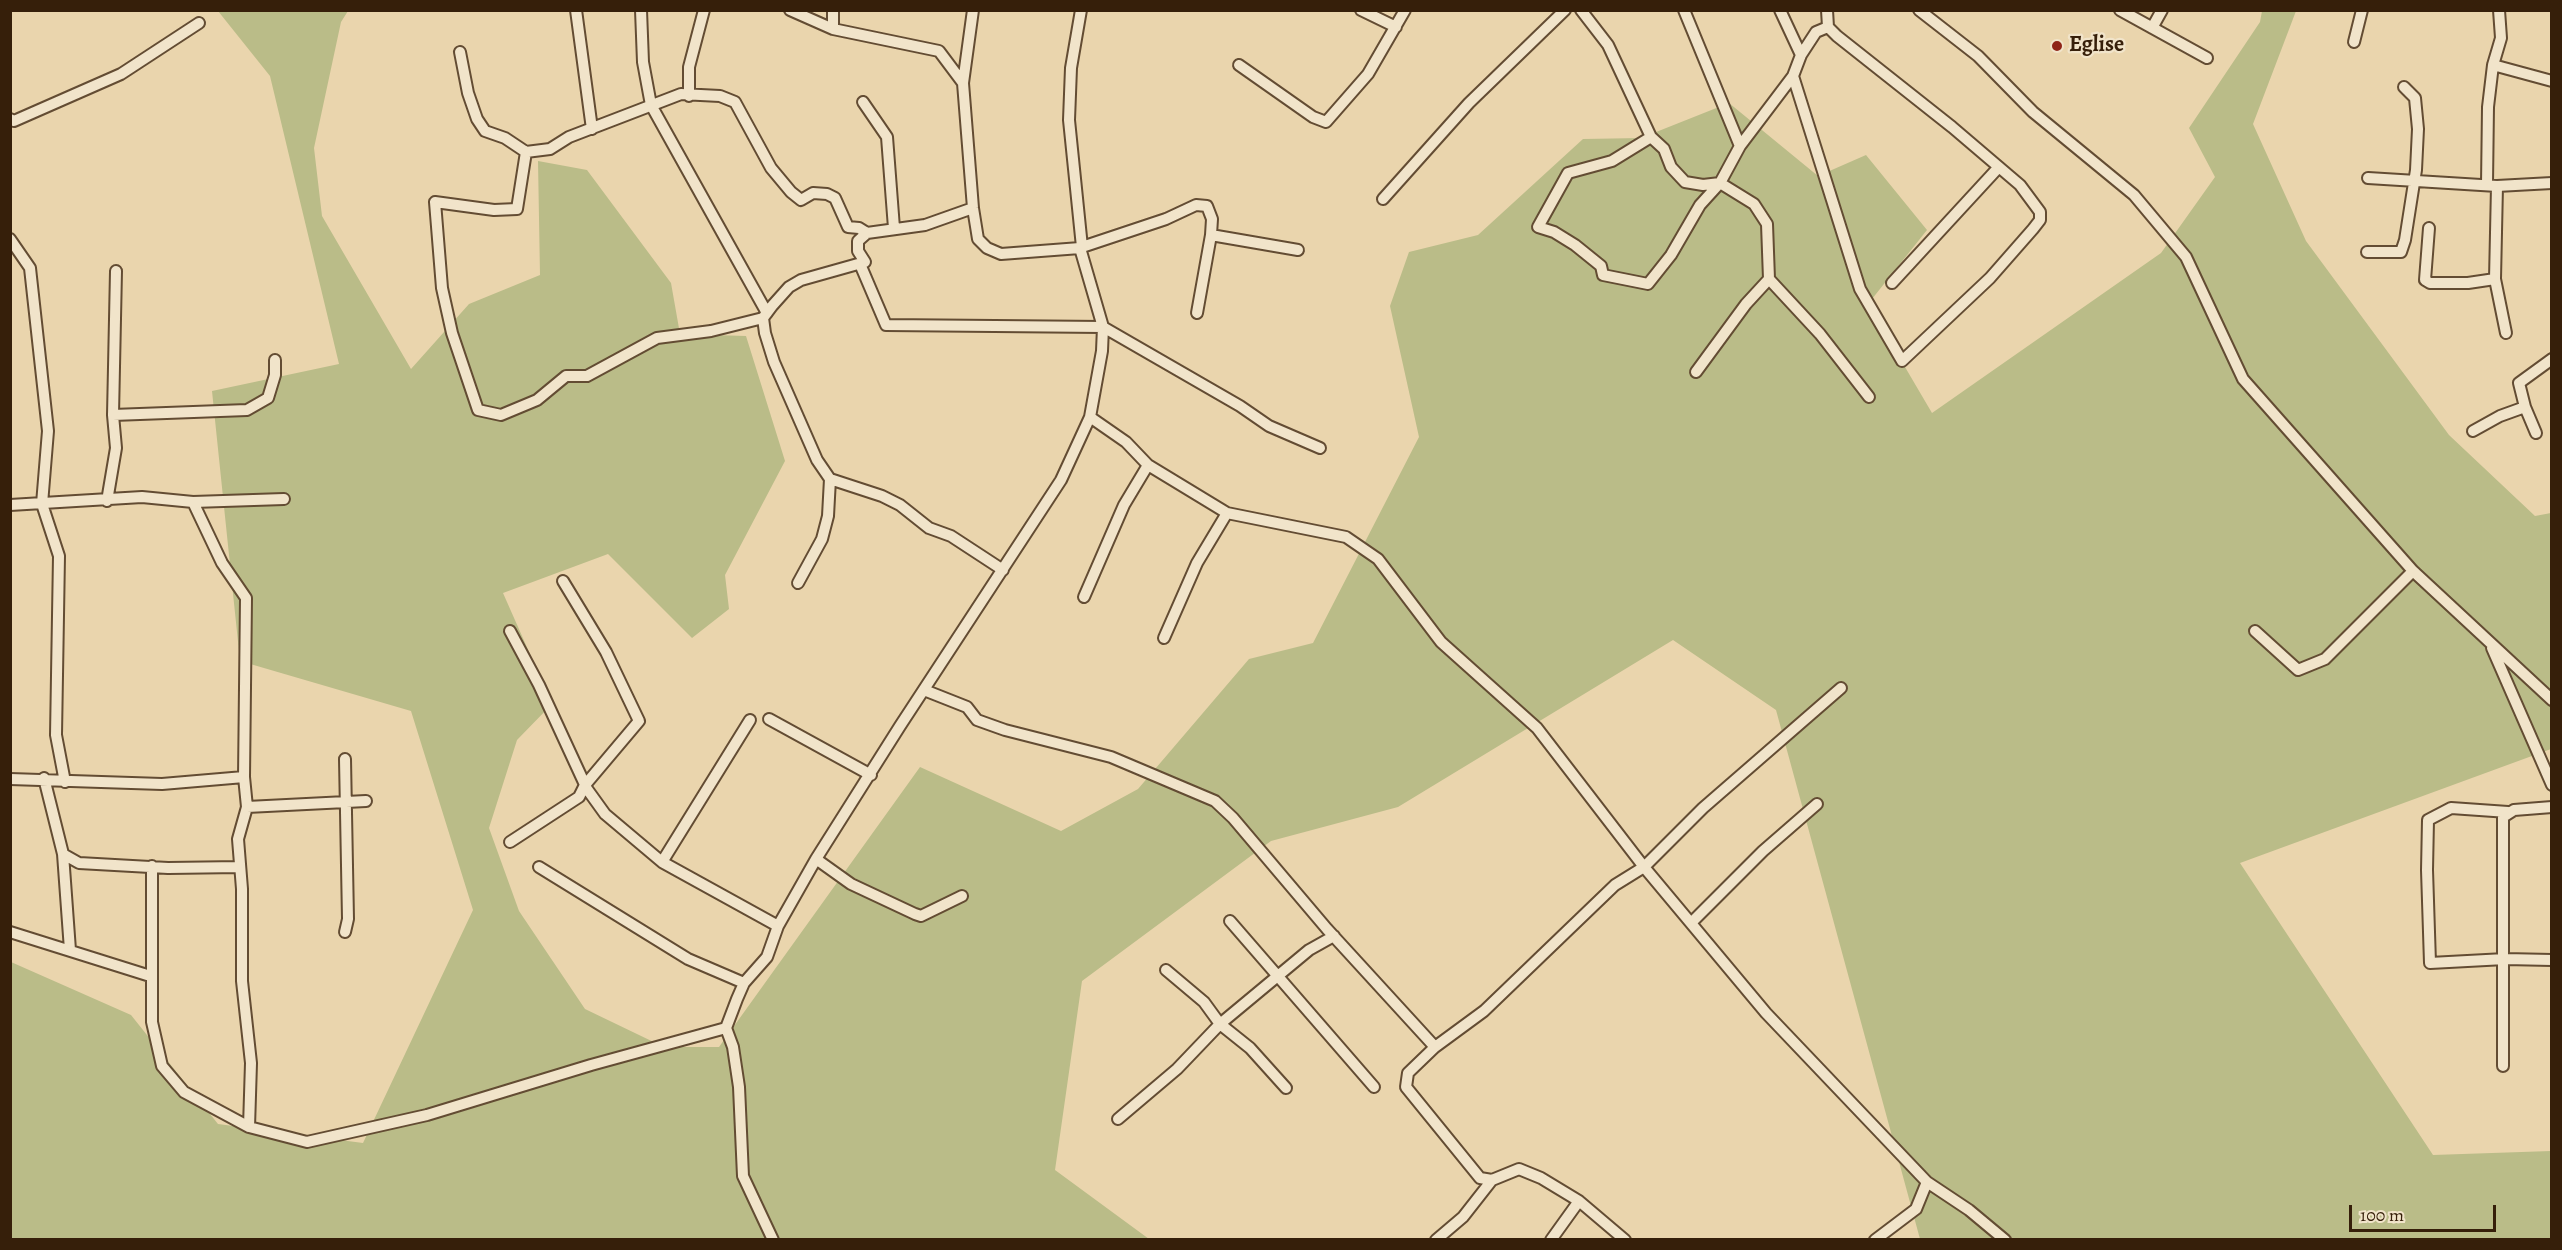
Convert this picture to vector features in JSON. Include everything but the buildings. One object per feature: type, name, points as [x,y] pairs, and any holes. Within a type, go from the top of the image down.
[{"type":"street","points":[[576,10],[592,129]]},
{"type":"street","points":[[640,10],[643,62],[651,105],[765,316],[765,333],[817,460],[830,478],[882,496],[900,505],[929,528],[951,536],[1004,570]]},
{"type":"street","points":[[689,96],[689,67],[704,10]]},
{"type":"street","points":[[790,10],[833,29],[939,51],[963,83]]},
{"type":"street","points":[[833,10],[833,29]]},
{"type":"street","points":[[973,10],[963,83],[973,208],[978,239],[987,248],[1001,254],[1081,247],[1166,219],[1196,205],[1207,207],[1210,213],[1211,235],[1197,313]]},
{"type":"street","points":[[773,1239],[743,1176],[739,1087],[733,1047],[726,1028],[744,983],[767,957],[778,926],[816,860],[1061,480],[1090,417],[1102,351],[1103,327],[1081,247],[1069,120],[1071,68],[1081,10]]},
{"type":"street","points":[[1361,10],[1396,27]]},
{"type":"street","points":[[1239,65],[1313,117],[1326,122],[1368,74],[1405,10]]},
{"type":"street","points":[[1383,199],[1469,103],[1565,10]]},
{"type":"street","points":[[1581,10],[1608,45],[1651,137],[1664,149],[1671,167],[1685,182],[1702,185],[1720,183],[1759,208],[1767,224],[1770,251],[1769,279],[1746,304],[1696,372]]},
{"type":"street","points":[[1684,10],[1740,146]]},
{"type":"street","points":[[1780,10],[1801,55]]},
{"type":"street","points":[[1793,76],[1860,289],[1902,361],[1990,278],[2040,220],[2040,212],[2020,185],[1828,27],[1827,10]]},
{"type":"street","points":[[1919,10],[1978,56],[2033,112],[2134,195],[2186,256],[2243,379],[2306,446],[2413,572],[2552,700]]},
{"type":"street","points":[[2120,10],[2207,58]]},
{"type":"street","points":[[2152,28],[2162,10]]},
{"type":"street","points":[[2354,42],[2362,10]]},
{"type":"street","points":[[2499,10],[2501,38],[2493,65],[2488,107],[2495,279],[2506,333]]},
{"type":"street","points":[[10,118],[14,121],[121,74],[199,23]]},
{"type":"street","points":[[1651,137],[1612,161],[1568,173],[1538,227],[1554,232],[1575,245],[1601,266],[1603,275],[1648,284],[1671,255],[1700,205],[1720,183],[1740,146],[1793,76],[1801,55],[1816,32],[1828,27]]},
{"type":"street","points":[[460,52],[468,93],[477,119],[485,131],[505,138],[526,152],[550,149],[569,137],[681,94],[720,96],[735,102],[771,168],[791,192],[801,200],[813,193],[827,194],[834,198],[848,227],[859,228],[867,233]]},
{"type":"street","points":[[2493,65],[2552,81]]},
{"type":"street","points":[[2367,252],[2401,252],[2405,240],[2414,180],[2418,129],[2416,102],[2404,87]]},
{"type":"street","points":[[863,102],[887,137],[894,228]]},
{"type":"street","points":[[526,152],[517,209],[494,210],[435,202],[442,288],[452,333],[477,410],[501,415],[537,400],[566,376],[587,376],[657,338],[711,330],[765,316],[789,287],[801,280],[865,262],[858,251],[858,241],[867,233],[925,225],[973,208]]},
{"type":"street","points":[[1892,283],[1998,168]]},
{"type":"street","points":[[2368,178],[2492,185],[2552,183]]},
{"type":"street","points":[[2429,228],[2425,280],[2430,283],[2468,283],[2495,279]]},
{"type":"street","points":[[1211,235],[1298,250]]},
{"type":"street","points":[[10,239],[30,268],[48,431],[42,504],[59,556],[56,735],[65,782]]},
{"type":"street","points":[[860,264],[886,325],[1103,327],[1240,406],[1269,426],[1320,448]]},
{"type":"street","points":[[107,501],[116,448],[113,415],[116,272]]},
{"type":"street","points":[[1769,279],[1820,334],[1869,397]]},
{"type":"street","points":[[2536,432],[2525,407],[2519,383],[2552,359]]},
{"type":"street","points":[[113,415],[247,410],[268,398],[275,375],[275,360]]},
{"type":"street","points":[[2474,431],[2500,416],[2525,407]]},
{"type":"street","points":[[1090,417],[1126,442],[1148,465],[1227,513],[1346,537],[1378,559],[1442,642],[1492,690],[1537,728],[1644,867],[1766,1013],[1927,1182],[1969,1210],[2005,1239]]},
{"type":"street","points":[[1084,597],[1124,505],[1148,465]]},
{"type":"street","points":[[798,583],[822,539],[828,516],[830,478]]},
{"type":"street","points":[[10,505],[142,498],[194,502],[284,499]]},
{"type":"street","points":[[194,502],[222,563],[246,598],[244,777],[247,807],[238,839],[242,981],[251,1063],[249,1126]]},
{"type":"street","points":[[1164,638],[1197,563],[1227,513]]},
{"type":"street","points":[[2255,631],[2298,670],[2325,658],[2413,572]]},
{"type":"street","points":[[510,842],[579,797],[585,785],[639,721],[606,652],[563,581]]},
{"type":"street","points":[[510,631],[539,685],[585,785],[605,814],[662,862],[778,926]]},
{"type":"street","points":[[2490,643],[2552,785]]},
{"type":"street","points":[[1492,1180],[1480,1178],[1406,1087],[1408,1072],[1435,1047],[1484,1011],[1615,885],[1644,867],[1703,808],[1841,688]]},
{"type":"street","points":[[924,690],[967,707],[977,720],[1005,730],[1111,757],[1215,801],[1233,818],[1334,936],[1435,1047]]},
{"type":"street","points":[[769,719],[871,775]]},
{"type":"street","points":[[662,862],[750,720]]},
{"type":"street","points":[[345,759],[348,919],[345,932]]},
{"type":"street","points":[[10,779],[44,778],[65,782],[162,784],[244,777]]},
{"type":"street","points":[[44,778],[63,854],[70,950]]},
{"type":"street","points":[[247,807],[345,804],[366,801]]},
{"type":"street","points":[[1692,922],[1762,851],[1817,804]]},
{"type":"street","points":[[2552,807],[2508,812],[2451,808],[2428,820],[2427,870],[2430,963],[2505,959],[2552,960]]},
{"type":"street","points":[[2503,1066],[2505,959],[2503,817],[2508,812]]},
{"type":"street","points":[[63,854],[79,863],[240,867]]},
{"type":"street","points":[[816,860],[851,884],[921,916],[962,896]]},
{"type":"street","points":[[152,866],[152,1022],[162,1066],[183,1092],[249,1126],[307,1142],[427,1115],[591,1065],[726,1028]]},
{"type":"street","points":[[539,867],[688,959],[744,983]]},
{"type":"street","points":[[1230,921],[1374,1087]]},
{"type":"street","points":[[10,932],[147,975]]},
{"type":"street","points":[[1118,1119],[1177,1069],[1220,1024],[1309,950],[1334,936]]},
{"type":"street","points":[[1166,970],[1204,1002],[1220,1024],[1250,1048],[1286,1088]]},
{"type":"street","points":[[1436,1239],[1463,1217],[1492,1180],[1520,1169],[1541,1178],[1579,1202],[1624,1239]]},
{"type":"street","points":[[1875,1239],[1916,1209],[1927,1182]]},
{"type":"street","points":[[1551,1239],[1579,1202]]},
{"type":"green space","points":[[218,11],[348,11],[341,22],[314,148],[322,216],[411,369],[469,304],[540,275],[538,161],[587,170],[671,283],[680,334],[746,336],[785,461],[725,575],[729,609],[692,638],[608,554],[503,593],[552,704],[517,740],[489,828],[519,911],[585,1009],[664,1047],[719,1047],[920,767],[1061,831],[1138,789],[1249,659],[1313,643],[1419,437],[1390,306],[1409,252],[1478,235],[1583,139],[1641,138],[1729,103],[1818,176],[1866,155],[1927,230],[1868,304],[1932,413],[2161,253],[2215,177],[2189,128],[2260,22],[2262,11],[2296,11],[2253,124],[2306,241],[2449,435],[2535,516],[2551,513],[2551,749],[2240,863],[2433,1155],[2551,1151],[2551,1239],[1920,1239],[1776,710],[1673,640],[1398,807],[1271,841],[1082,981],[1055,1170],[1149,1239],[11,1240],[11,962],[131,1015],[218,1124],[363,1143],[473,910],[411,711],[240,661],[212,391],[339,364],[270,76]]},
{"type":"place","name":"Eglise","points":[[2057,46]]}]
